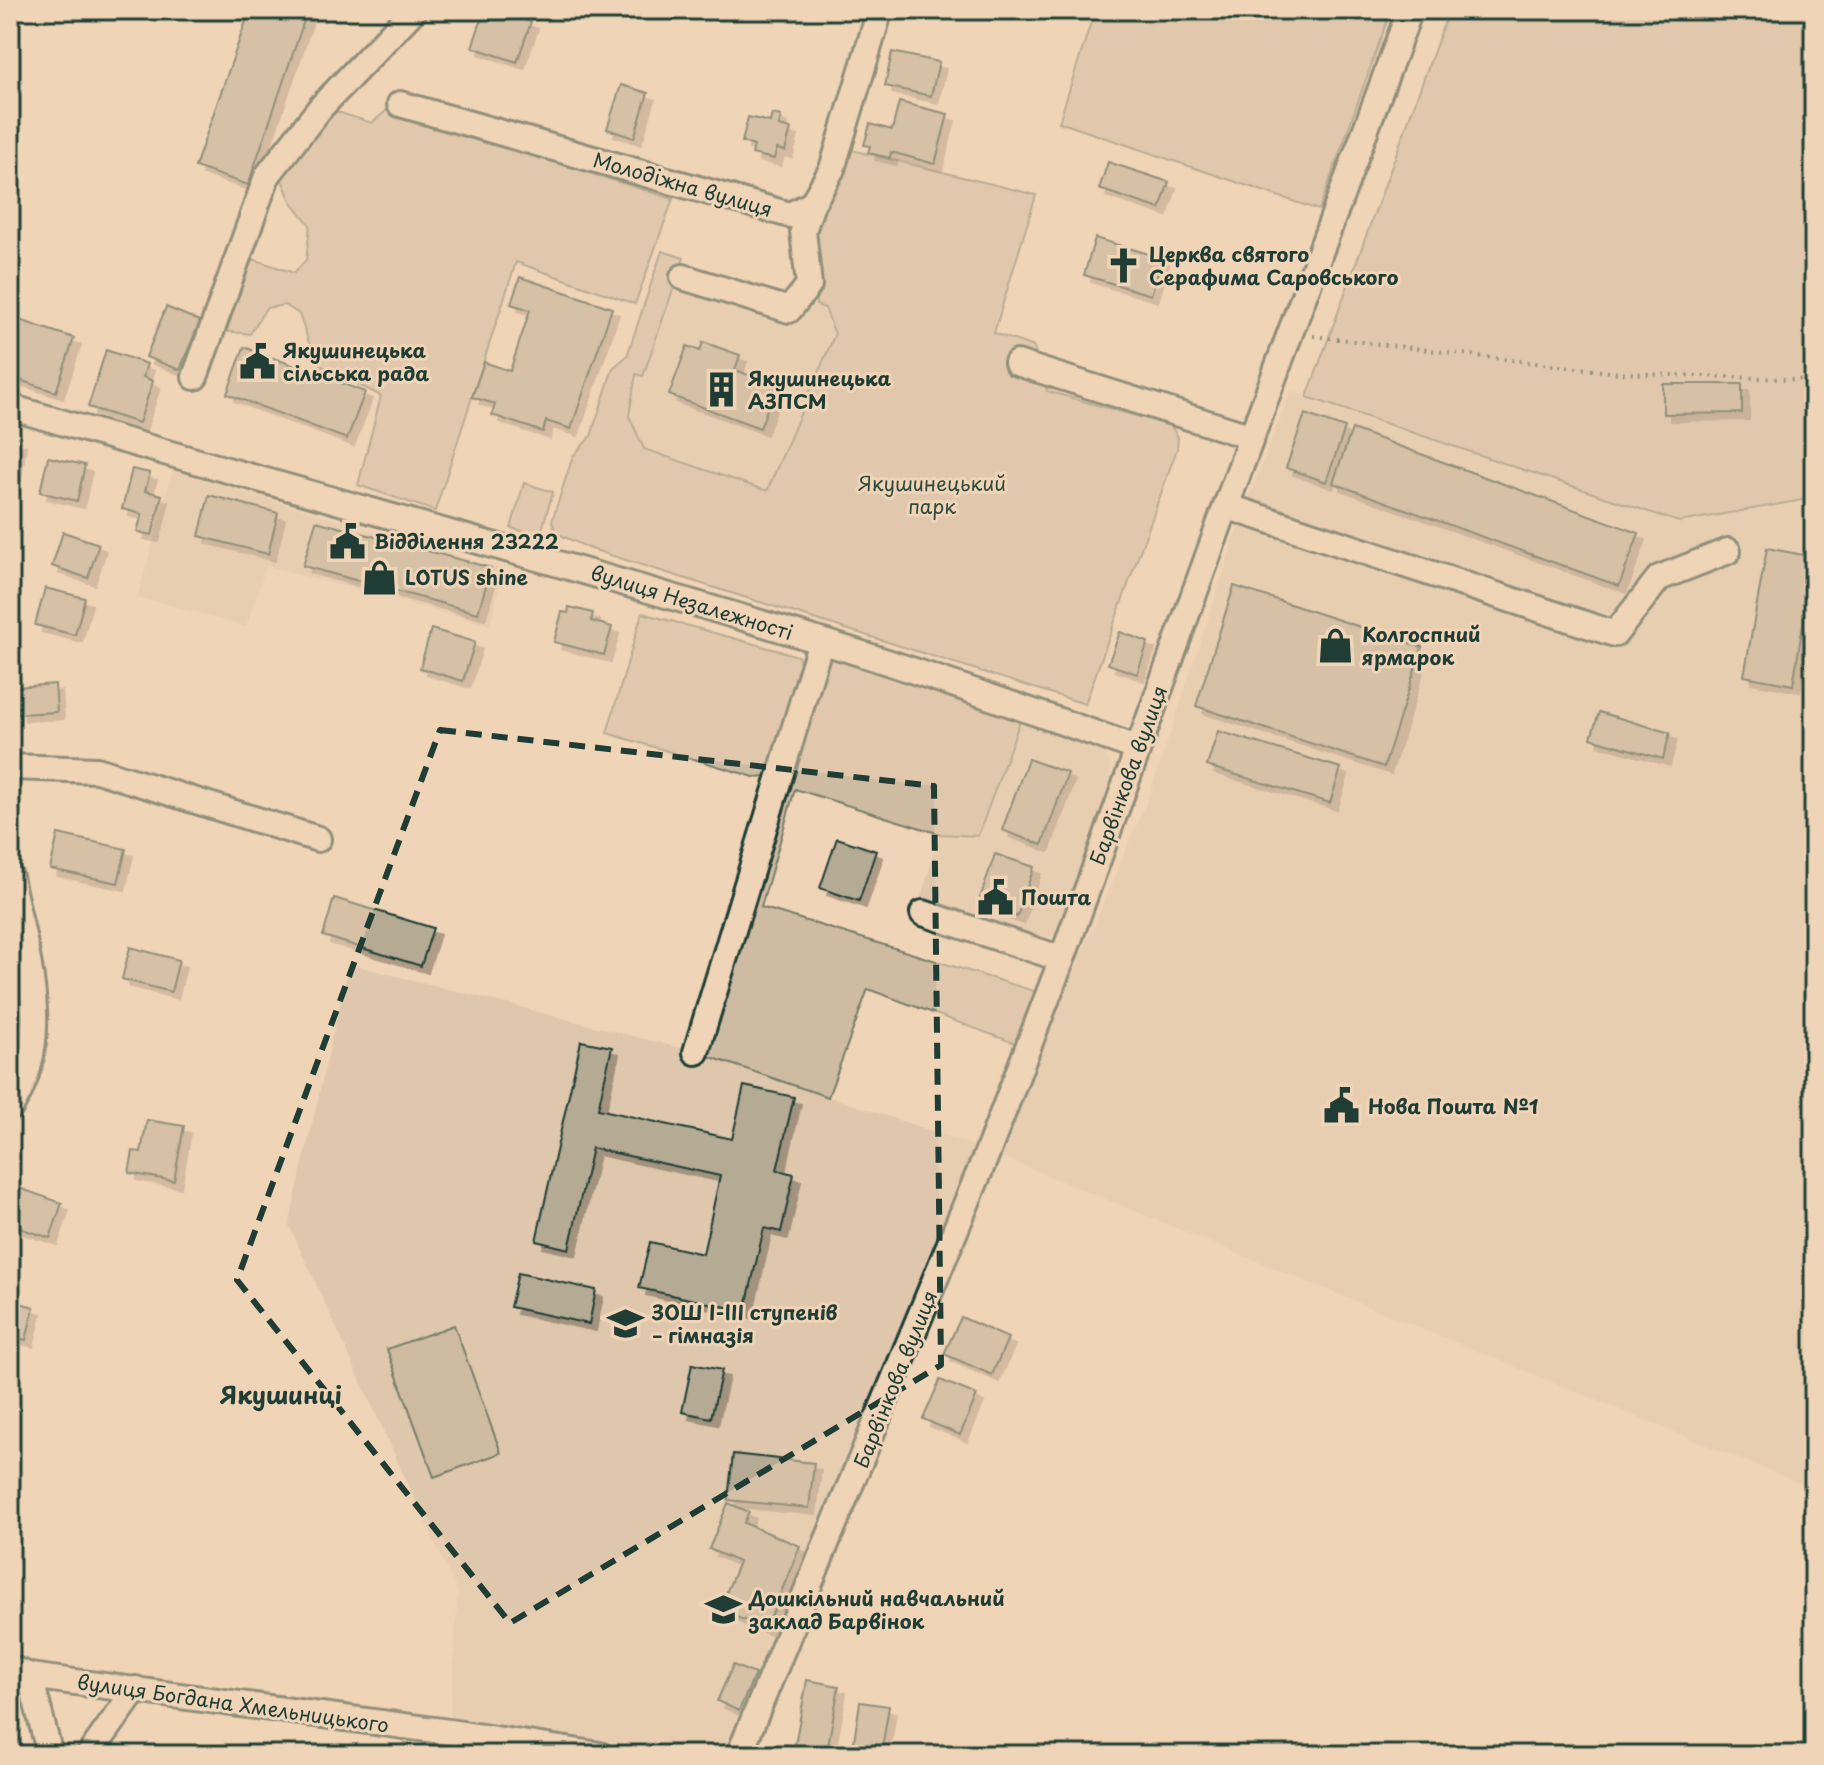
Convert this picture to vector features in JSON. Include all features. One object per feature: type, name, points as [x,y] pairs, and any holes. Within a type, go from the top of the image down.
[{"type":"street","points":[[195,377],[267,176],[321,107],[414,10]]},
{"type":"street","points":[[683,277],[789,310],[809,285],[803,231],[812,204],[832,169],[880,10]]},
{"type":"street","name":"Барвінкова вулиця","points":[[739,1755],[982,1165],[1062,959],[1410,10]]},
{"type":"street","name":"Молодіжна вулиця","points":[[400,104],[790,215],[812,204]]},
{"type":"street","points":[[1017,363],[1252,437]]},
{"type":"street","name":"вулиця Незалежності","points":[[10,407],[821,641],[1137,748]]},
{"type":"street","points":[[1226,506],[1615,634],[1659,578],[1728,551]]},
{"type":"street","points":[[696,1052],[821,641]]},
{"type":"street","points":[[10,767],[97,770],[318,839]]},
{"type":"street","points":[[10,877],[34,998],[35,1027],[33,1051],[25,1079],[10,1108]]},
{"type":"street","points":[[923,913],[1062,959]]},
{"type":"street","points":[[20,1672],[50,1755]]},
{"type":"street","name":"вулиця Богдана Хмельницького","points":[[20,1672],[600,1755]]},
{"type":"street","points":[[89,1755],[136,1689]]},
{"type":"path","points":[[1290,334],[1618,373],[1814,380]]},
{"type":"highlighted area","points":[[440,730],[934,786],[941,1365],[510,1623],[237,1280]]},
{"type":"shaded area","points":[[676,259],[825,308],[835,334],[766,491],[644,449],[629,416],[636,374]]},
{"type":"shaded area","points":[[1291,391],[1679,522],[1814,498],[1814,1489],[988,1151],[739,1755],[600,1755],[449,1732],[458,1593],[289,1225],[349,964],[696,1052],[988,1150],[1072,976],[1151,791],[1243,513]]},
{"type":"shaded area","points":[[173,471],[503,570],[490,625],[266,566],[246,627],[156,601],[137,599]]},
{"type":"shaded area","points":[[1020,721],[1103,749],[1110,764],[1111,788],[1060,935],[1050,937],[1021,932],[921,897],[940,834],[978,836]]},
{"type":"green space","points":[[1095,10],[1391,10],[1319,210],[1059,122]]},
{"type":"green space","points":[[1449,10],[1814,10],[1814,498],[1679,522],[1307,397]]},
{"type":"green space","points":[[331,110],[372,123],[387,110],[673,199],[635,304],[516,262],[435,511],[358,485],[381,396],[316,363],[299,314],[285,305],[266,308],[250,334],[223,331],[250,258],[294,273],[306,260],[310,225],[291,201],[281,178]]},
{"type":"green space","name":"Якушинецький парк","points":[[848,149],[1036,195],[994,333],[1034,347],[1047,391],[1171,426],[1178,437],[1177,449],[1085,704],[591,549],[556,533],[552,521],[573,456],[591,436],[613,368],[627,356],[662,251],[684,258],[643,376],[636,374],[629,416],[644,449],[767,491],[835,334],[825,308],[816,305],[813,236],[818,217]]},
{"type":"green space","points":[[524,483],[553,492],[540,536],[511,528]]},
{"type":"green space","points":[[642,613],[798,656],[802,669],[767,776],[754,777],[607,733]]},
{"type":"green space","points":[[834,658],[1020,721],[978,836],[940,834],[795,789],[761,907],[1040,993],[1017,1044],[868,989],[828,1097],[705,1055],[821,660]]},
{"type":"green space","points":[[454,1325],[501,1453],[434,1477],[387,1349]]},
{"type":"building","points":[[233,10],[290,10],[306,15],[248,185],[195,167],[247,18],[232,13]]},
{"type":"building","points":[[485,10],[531,22],[517,62],[472,47]]},
{"type":"building","points":[[892,52],[939,62],[931,96],[885,86]]},
{"type":"building","points":[[621,85],[648,93],[634,138],[607,129]]},
{"type":"building","points":[[899,102],[948,114],[935,164],[891,152],[890,158],[868,153],[870,146],[864,145],[870,124],[892,130]]},
{"type":"building","points":[[772,114],[781,116],[779,126],[791,129],[785,151],[777,149],[774,159],[752,154],[754,146],[742,142],[748,117],[770,122]]},
{"type":"building","points":[[1108,162],[1169,182],[1160,209],[1099,189]]},
{"type":"building","name":"Церква святого Серафима Саровського","points":[[1095,238],[1162,258],[1151,295],[1084,275]]},
{"type":"building","points":[[520,277],[612,308],[571,429],[546,421],[543,432],[492,415],[495,404],[472,397],[484,362],[510,371],[530,310],[511,304]]},
{"type":"building","points":[[166,307],[200,321],[180,370],[146,357]]},
{"type":"building","points":[[16,319],[74,338],[56,392],[10,377],[10,336]]},
{"type":"building","name":"Якушинецька АЗПСМ","points":[[703,342],[740,355],[735,370],[776,385],[760,428],[669,395],[687,346],[700,351]]},
{"type":"building","points":[[244,347],[365,392],[347,439],[227,394]]},
{"type":"building","points":[[106,350],[147,364],[143,377],[153,381],[139,423],[88,407]]},
{"type":"building","points":[[1663,384],[1742,384],[1742,413],[1663,414]]},
{"type":"building","points":[[1305,414],[1345,428],[1326,482],[1286,468]]},
{"type":"building","points":[[1352,429],[1639,533],[1619,586],[1333,483]]},
{"type":"building","points":[[10,438],[19,439],[14,473],[10,473]]},
{"type":"building","points":[[48,457],[85,465],[77,501],[40,492]]},
{"type":"building","points":[[132,469],[150,473],[145,491],[162,495],[152,535],[137,532],[142,514],[122,509]]},
{"type":"building","points":[[209,495],[278,513],[268,554],[199,536]]},
{"type":"building","points":[[316,521],[491,568],[478,613],[303,566]]},
{"type":"building","points":[[63,532],[99,544],[88,578],[52,566]]},
{"type":"building","points":[[1767,548],[1814,557],[1793,685],[1744,676]]},
{"type":"building","points":[[1234,586],[1422,647],[1384,767],[1196,706]]},
{"type":"building","points":[[45,588],[85,598],[75,635],[35,625]]},
{"type":"building","points":[[569,607],[593,613],[591,621],[612,627],[604,655],[554,642],[562,612],[568,613]]},
{"type":"building","points":[[431,629],[475,642],[463,681],[420,668]]},
{"type":"building","points":[[1120,632],[1148,642],[1137,674],[1108,664]]},
{"type":"building","points":[[55,684],[57,712],[18,714],[16,687]]},
{"type":"building","points":[[1599,712],[1670,733],[1663,759],[1591,738]]},
{"type":"building","points":[[1218,731],[1341,768],[1330,803],[1207,766]]},
{"type":"building","points":[[1028,759],[1068,773],[1042,845],[1002,830]]},
{"type":"building","points":[[58,834],[126,849],[118,883],[50,869]]},
{"type":"building","points":[[837,838],[876,851],[859,901],[820,888]]},
{"type":"building","points":[[995,854],[1034,867],[1017,917],[978,904]]},
{"type":"building","points":[[334,898],[433,928],[421,966],[323,936]]},
{"type":"building","points":[[130,947],[179,960],[171,992],[122,979]]},
{"type":"building","points":[[581,1041],[612,1047],[598,1109],[732,1139],[744,1086],[794,1097],[777,1170],[794,1174],[781,1232],[764,1228],[745,1311],[639,1288],[650,1242],[703,1254],[720,1176],[592,1148],[569,1249],[536,1241]]},
{"type":"building","points":[[147,1120],[184,1126],[174,1181],[129,1173],[133,1151],[141,1152]]},
{"type":"building","points":[[10,1185],[62,1203],[50,1238],[10,1225]]},
{"type":"building","points":[[518,1273],[596,1290],[589,1324],[510,1307]]},
{"type":"building","points":[[10,1300],[34,1307],[26,1340],[10,1336]]},
{"type":"building","points":[[961,1317],[1008,1338],[992,1375],[944,1354]]},
{"type":"building","points":[[692,1364],[722,1370],[711,1418],[682,1412]]},
{"type":"building","points":[[940,1380],[977,1395],[960,1435],[923,1419]]},
{"type":"building","points":[[733,1454],[814,1463],[809,1508],[728,1500]]},
{"type":"building","points":[[728,1503],[749,1512],[744,1523],[800,1546],[766,1629],[719,1610],[739,1562],[709,1549]]},
{"type":"building","points":[[733,1665],[755,1674],[739,1711],[717,1701]]},
{"type":"building","points":[[807,1680],[839,1686],[827,1751],[795,1745]]},
{"type":"building","points":[[860,1702],[889,1706],[881,1755],[852,1754]]},
{"type":"place","name":"Церква святого Серафима Саровського","points":[[1123,266]]},
{"type":"place","name":"Якушинецька сільська рада","points":[[257,361]]},
{"type":"place","name":"Якушинецька АЗПСМ","points":[[722,390]]},
{"type":"place","name":"Відділення 23222","points":[[348,541]]},
{"type":"place","name":"LOTUS shine","points":[[379,577]]},
{"type":"place","name":"Колгоспний ярмарок","points":[[1336,645]]},
{"type":"place","name":"Пошта","points":[[995,897]]},
{"type":"place","name":"Нова Пошта №1","points":[[1342,1106]]},
{"type":"place","name":"ЗОШ І-ІІІ ступенів – гімназія","points":[[626,1324]]},
{"type":"place","name":"Дошкільний навчальний заклад Барвінок","points":[[723,1610]]},
{"type":"district","name":"Якушинці","points":[[281,1394]]}]
